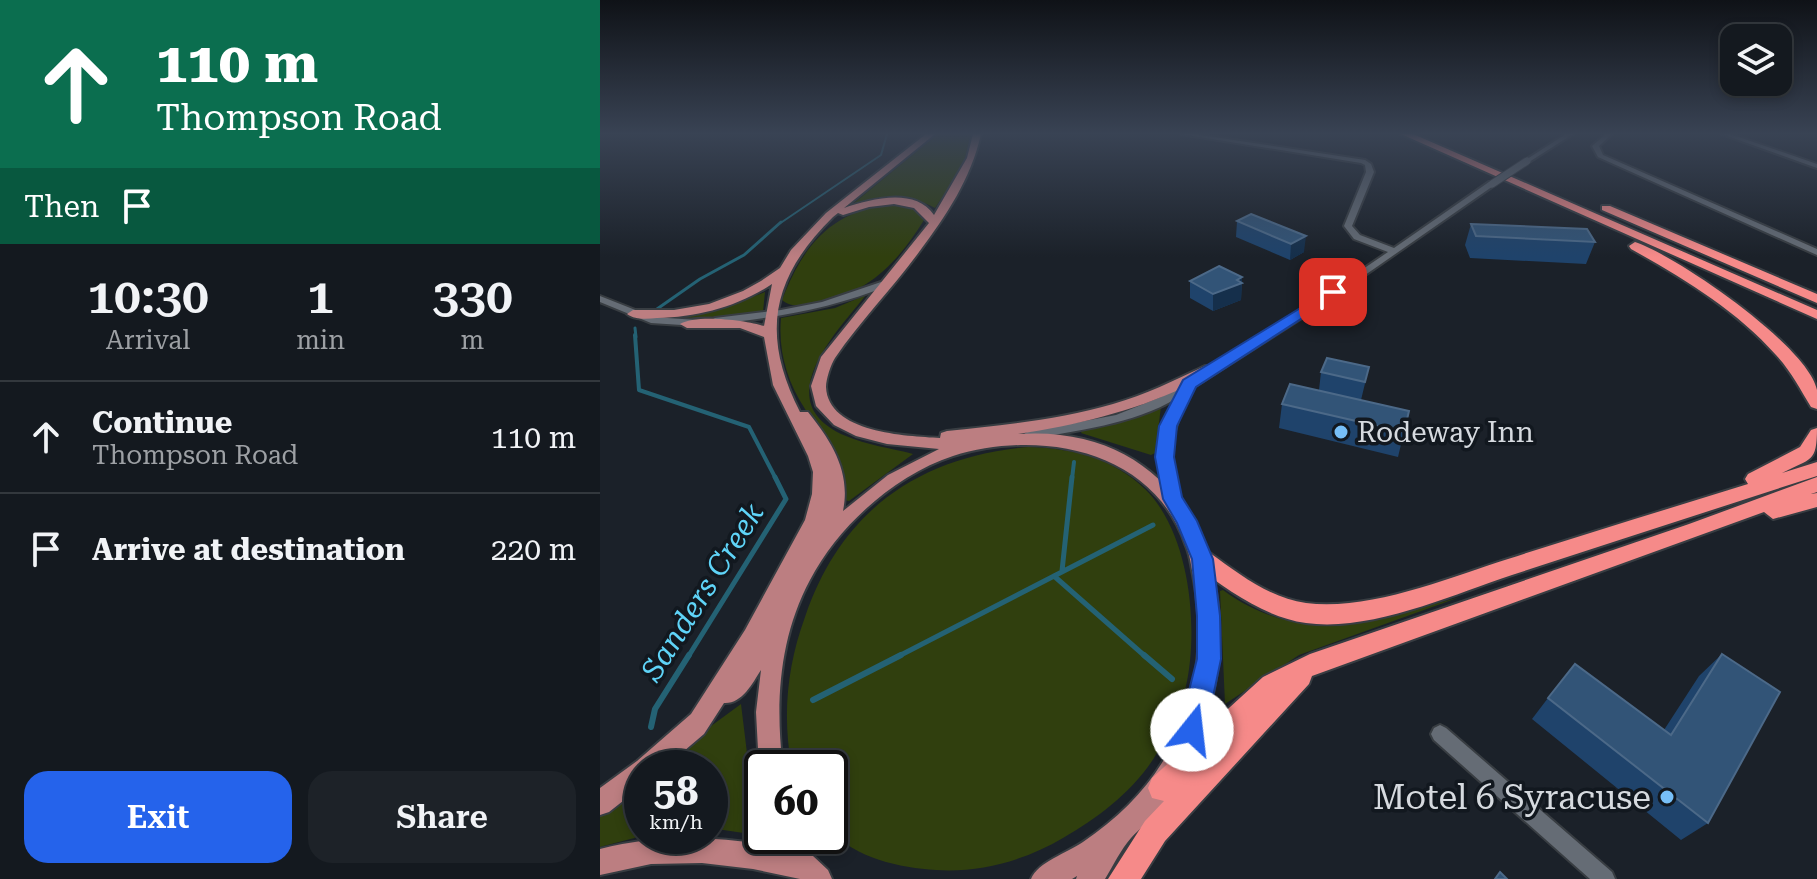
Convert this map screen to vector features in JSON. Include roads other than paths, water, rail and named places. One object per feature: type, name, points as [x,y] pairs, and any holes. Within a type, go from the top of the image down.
[{"type":"highway","points":[[1498,175],[1817,315]]},
{"type":"highway","points":[[1528,175],[1817,299]]},
{"type":"highway","points":[[1523,186],[1656,258],[1725,303],[1781,351],[1810,388],[1817,403]]},
{"type":"highway","points":[[1688,522],[1807,452],[1817,434]]},
{"type":"highway","points":[[1162,788],[1272,685],[1310,665],[1688,522],[1817,469]]},
{"type":"highway","points":[[1202,559],[1264,600],[1323,614],[1385,603],[1817,484]]},
{"type":"highway","points":[[1688,522],[1817,500]]},
{"type":"highway","points":[[1123,879],[1155,831],[1310,665]]},
{"type":"main road","points":[[633,314],[670,315],[708,310],[747,296],[786,267],[807,238],[881,175]]},
{"type":"main road","points":[[965,175],[934,223],[826,360],[820,380],[820,394],[829,413],[845,426],[905,442],[947,444],[1027,436],[1068,440],[1105,451],[1128,462],[1173,499],[1187,521],[1202,559],[1209,659],[1192,730],[1162,788],[1129,822],[1090,852],[1044,879]]},
{"type":"main road","points":[[829,218],[860,206],[897,201],[921,205],[928,210],[934,223]]},
{"type":"main road","points":[[696,726],[742,659],[800,550],[820,501],[822,477],[819,461],[781,388],[772,362],[769,334],[786,267]]},
{"type":"main road","points":[[687,324],[749,325],[769,334]]},
{"type":"main road","points":[[905,442],[1038,426],[1097,414],[1139,401],[1210,369]]},
{"type":"main road","points":[[668,750],[742,680],[788,607],[834,515],[838,498],[835,473],[826,445],[781,388]]},
{"type":"main road","points":[[818,549],[858,505],[914,467],[947,452],[990,441]]},
{"type":"main road","points":[[770,750],[768,703],[773,663],[788,607]]},
{"type":"main road","points":[[600,803],[624,785]]},
{"type":"main road","points":[[1089,879],[1129,822]]},
{"type":"main road","points":[[600,862],[648,852],[715,849],[812,872]]},
{"type":"main road","points":[[802,854],[812,872]]},
{"type":"street","points":[[1369,175],[1348,226],[1357,237],[1392,250]]},
{"type":"street","points":[[1027,436],[1118,418],[1165,400],[1319,303],[1392,250],[1506,175]]},
{"type":"street","points":[[1643,175],[1817,252]]},
{"type":"street","points":[[600,299],[651,320],[687,324],[829,305],[887,283]]},
{"type":"street","points":[[1173,499],[1164,441],[1189,384]]},
{"type":"street","points":[[1440,734],[1605,879]]},
{"type":"waterway","name":"Sanders Creek","points":[[779,224],[851,175]]},
{"type":"waterway","name":"Sanders Creek","points":[[657,309],[700,279],[744,255],[781,222]]},
{"type":"waterway","name":"Sanders Creek","points":[[635,328],[636,337]]},
{"type":"waterway","name":"Sanders Creek","points":[[635,335],[639,390],[749,427],[776,479]]},
{"type":"waterway","points":[[1072,479],[1074,462]]},
{"type":"waterway","points":[[1062,571],[1072,477]]},
{"type":"waterway","name":"Sanders Creek","points":[[688,657],[786,499],[776,479]]},
{"type":"waterway","points":[[1054,576],[1153,525]]},
{"type":"waterway","points":[[897,657],[1054,576]]},
{"type":"waterway","points":[[1054,576],[1146,657]]},
{"type":"waterway","name":"Sanders Creek","points":[[651,727],[655,709],[689,655]]},
{"type":"waterway","points":[[813,700],[901,655]]},
{"type":"waterway","points":[[1144,655],[1172,679]]},
{"type":"place","name":"Rodeway Inn","points":[[1341,432]]},
{"type":"place","name":"Motel 6 Syracuse","points":[[1667,797]]}]
